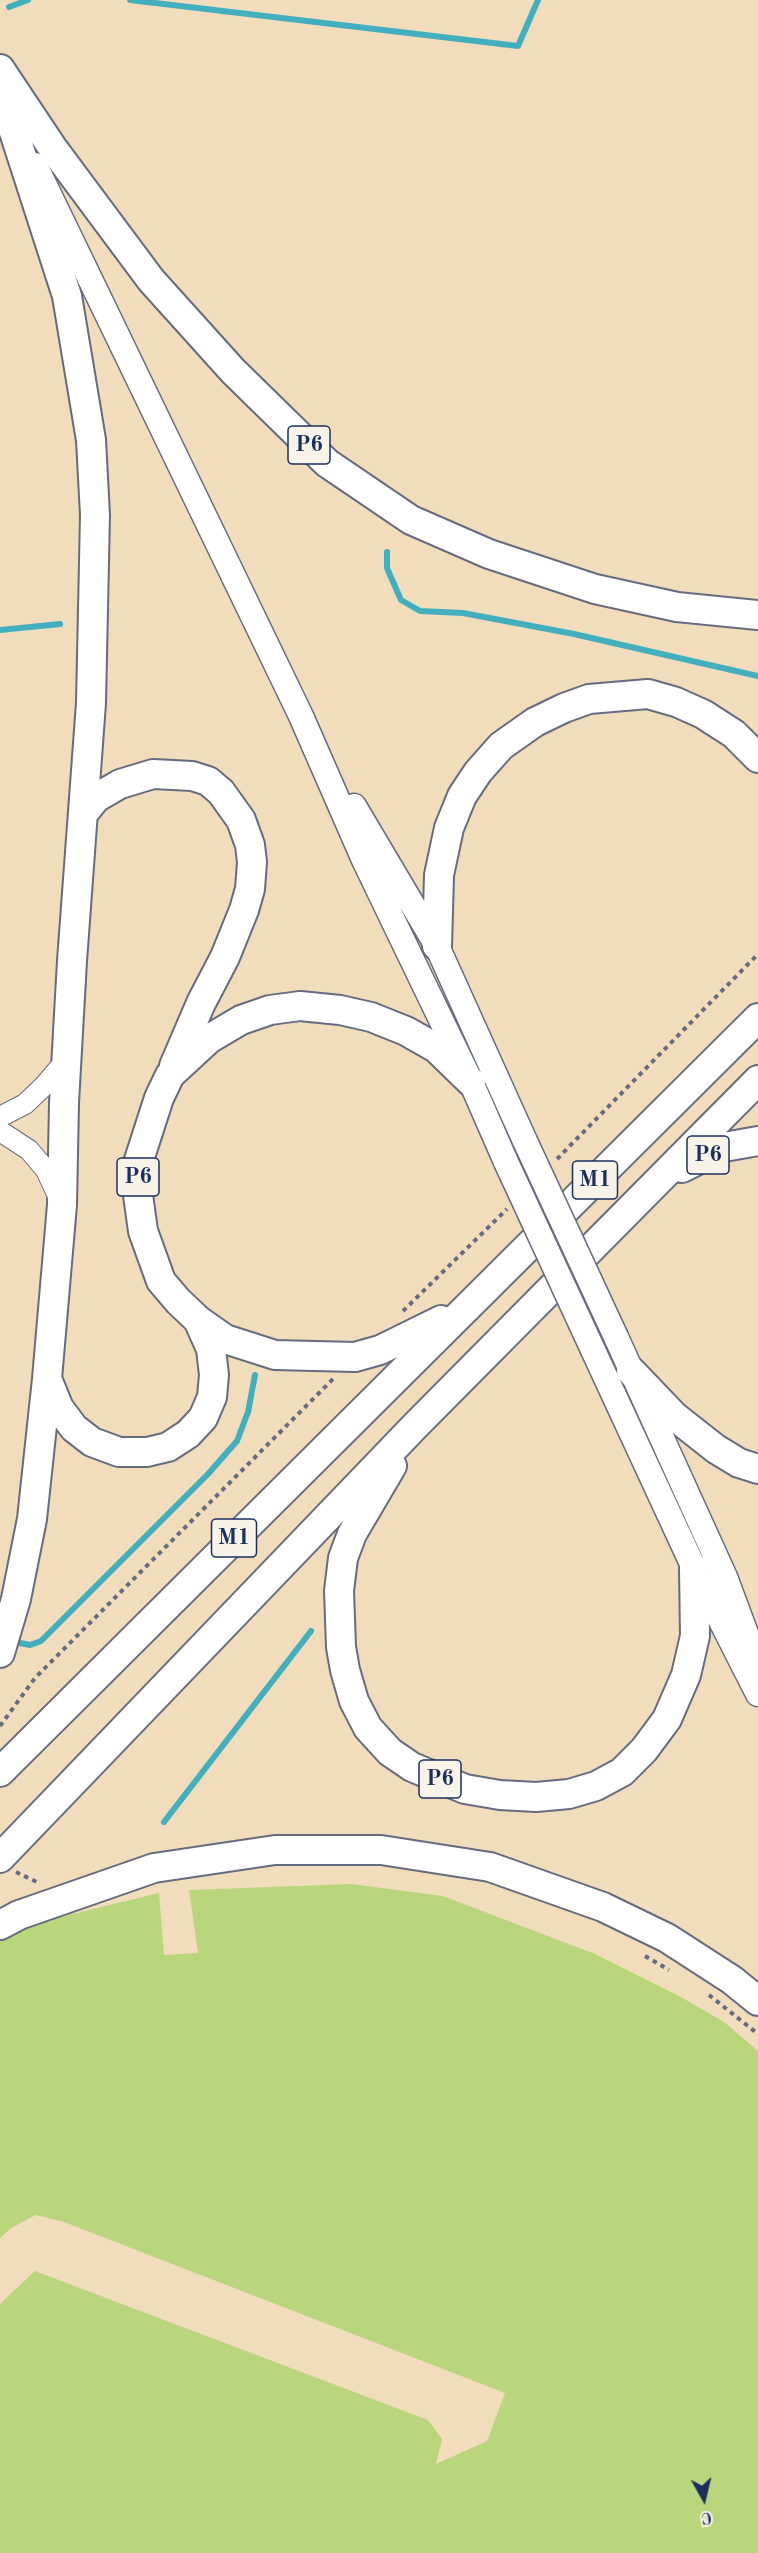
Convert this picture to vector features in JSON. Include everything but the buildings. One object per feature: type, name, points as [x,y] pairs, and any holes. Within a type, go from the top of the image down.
[{"type":"highway","name":"Р6","points":[[0,69],[52,147],[151,280],[233,371],[327,463],[411,520],[489,555],[595,589],[626,596],[678,607],[758,615]]},
{"type":"highway","name":"Р6","points":[[0,1653],[16,1599],[32,1519],[62,1205],[66,1059],[91,703],[95,515],[91,440],[67,296],[2,97]]},
{"type":"highway","name":"Р6","points":[[437,946],[439,875],[450,828],[462,796],[478,772],[501,746],[535,722],[589,699],[648,694],[676,702],[703,714],[734,734],[758,758]]},
{"type":"highway","name":"Р6","points":[[83,814],[96,798],[120,784],[153,774],[192,776],[208,781],[221,792],[241,820],[250,845],[252,862],[244,910],[225,957],[201,1003],[159,1098],[139,1160],[138,1195],[143,1231],[161,1281],[178,1302],[225,1339],[275,1355],[355,1357],[380,1350],[417,1334],[468,1304]]},
{"type":"highway","points":[[722,1055],[758,1000]]},
{"type":"highway","name":"Р6","points":[[170,1075],[209,1039],[241,1020],[270,1010],[300,1006],[340,1010],[371,1017],[406,1031],[436,1048],[471,1082]]},
{"type":"highway","name":"М1","points":[[0,1772],[758,1018]]},
{"type":"highway","name":"М1","points":[[5,1864],[415,1426],[758,1080]]},
{"type":"highway","name":"Р6","points":[[662,1178],[724,1147],[758,1141]]},
{"type":"highway","name":"Р6","points":[[47,1379],[59,1408],[74,1428],[92,1442],[119,1452],[147,1452],[168,1447],[188,1434],[202,1418],[212,1397],[214,1375],[211,1349],[198,1320]]},
{"type":"highway","name":"Р6","points":[[631,1371],[674,1416],[716,1449],[739,1462],[758,1469]]},
{"type":"highway","name":"Р6","points":[[415,1426],[352,1534],[344,1558],[339,1592],[341,1647],[354,1701],[368,1728],[390,1752],[412,1767],[465,1789],[500,1795],[536,1797],[568,1794],[596,1786],[622,1772],[644,1750],[667,1719],[686,1676],[695,1636],[694,1568]]},
{"type":"highway","points":[[0,1925],[19,1915],[154,1868],[264,1851],[381,1850],[490,1867],[603,1907],[667,1938],[732,1980],[758,2001]]},
{"type":"main road","name":"Р6","points":[[2,97],[301,716],[364,861],[471,1082],[694,1568],[758,1694]]},
{"type":"main road","name":"Р6","points":[[301,716],[437,946],[725,1577],[758,1666]]},
{"type":"street","points":[[0,1117],[25,1104],[44,1086],[66,1059]]},
{"type":"street","points":[[0,1131],[29,1150],[46,1170],[62,1205]]},
{"type":"path","points":[[5,1864],[70,1898]]},
{"type":"path","points":[[641,1953],[670,1971]]},
{"type":"path","points":[[708,1994],[758,2034]]},
{"type":"green space","points":[[351,1884],[443,1896],[595,1954],[679,1996],[724,2022],[758,2051],[758,2553],[0,2553],[0,2304],[35,2271],[428,2420],[442,2439],[436,2464],[487,2441],[505,2393],[64,2222],[36,2215],[11,2228],[0,2238],[0,1940],[32,1924],[159,1893],[164,1955],[198,1953],[189,1890]]},
{"type":"waterway","points":[[9,7],[28,0]]},
{"type":"waterway","points":[[130,0],[518,46],[538,0]]},
{"type":"waterway","points":[[387,552],[387,568],[401,600],[420,611],[463,613],[574,634],[758,676]]},
{"type":"waterway","points":[[0,630],[60,624]]},
{"type":"waterway","points":[[20,1643],[30,1645],[41,1641],[208,1474],[237,1441],[248,1412],[255,1375]]},
{"type":"waterway","points":[[164,1822],[311,1631]]}]
